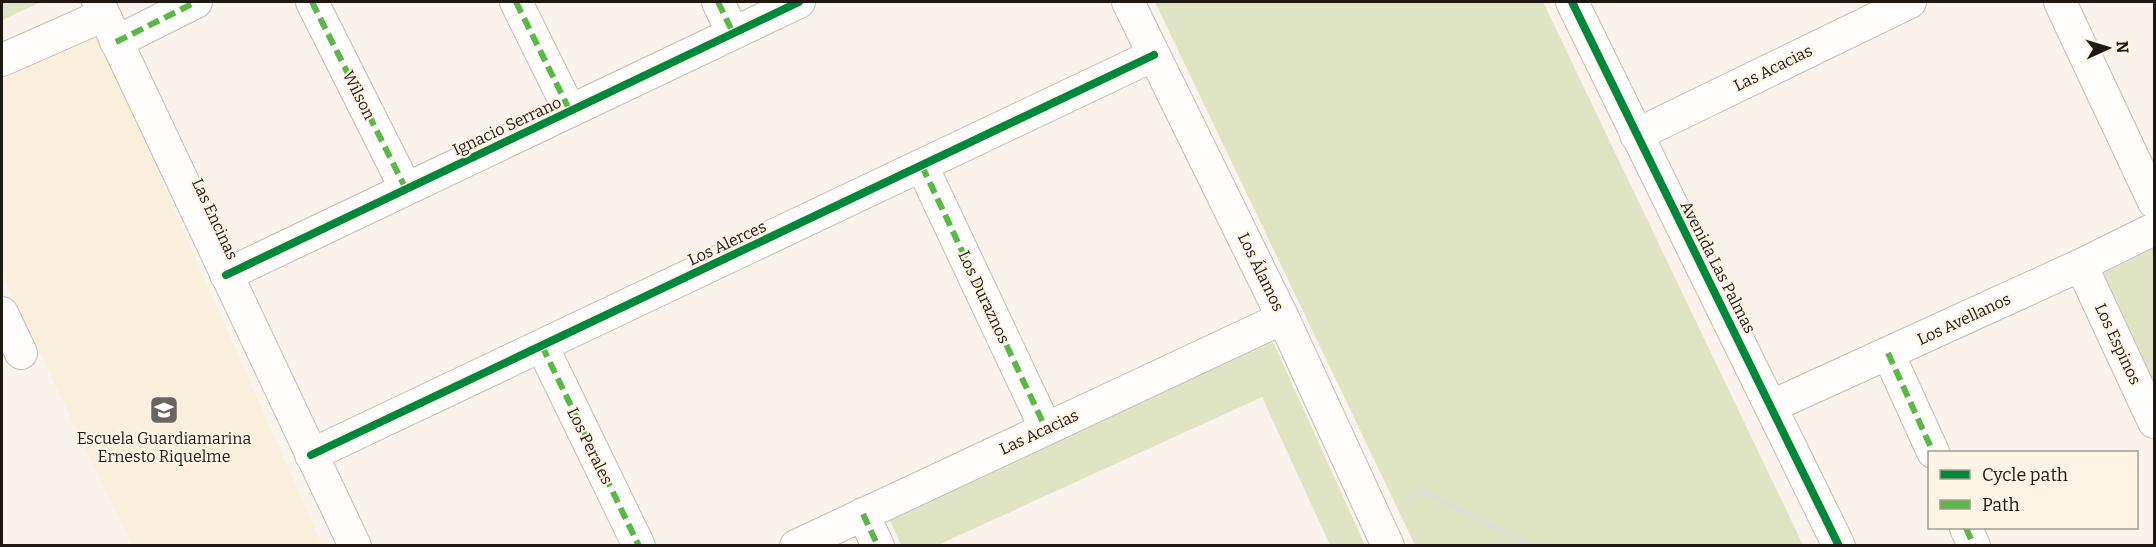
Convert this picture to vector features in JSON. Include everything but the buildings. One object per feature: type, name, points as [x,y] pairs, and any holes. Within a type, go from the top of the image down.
[{"type":"street","points":[[2,60],[106,20],[196,2]]},
{"type":"street","name":"Wilson","points":[[312,2],[406,189]]},
{"type":"street","points":[[516,2],[570,111]]},
{"type":"street","points":[[718,2],[734,33]]},
{"type":"street","name":"Ignacio Serrano","points":[[226,275],[799,2]]},
{"type":"street","name":"Los Álamos","points":[[1128,2],[1283,318],[1386,540]]},
{"type":"street","name":"Avenida Las Palmas","points":[[1572,2],[1839,546]]},
{"type":"street","name":"Las Acacias","points":[[1636,135],[1910,2]]},
{"type":"street","points":[[2060,2],[2154,202]]},
{"type":"street","name":"Las Encinas","points":[[106,20],[355,546]]},
{"type":"street","name":"Los Alerces","points":[[311,455],[1154,55]]},
{"type":"street","name":"Los Duraznos","points":[[922,166],[1046,429]]},
{"type":"street","name":"Los Avellanos","points":[[1772,406],[2081,265],[2154,229]]},
{"type":"street","name":"Los Espinos","points":[[2081,265],[2154,422]]},
{"type":"street","points":[[2,313],[21,353]]},
{"type":"street","name":"Las Acacias","points":[[796,546],[1283,318]]},
{"type":"street","name":"Los Perales","points":[[542,346],[639,546]]},
{"type":"street","points":[[1888,353],[1932,451]]},
{"type":"street","points":[[863,514],[878,546]]},
{"type":"street","points":[[1966,529],[1974,546]]},
{"type":"path","points":[[1386,540],[1418,489],[1532,546]]},
{"type":"shaded area","name":"Escuela Guardiamarina Ernesto Riquelme","points":[[97,35],[322,545],[132,545],[2,274],[2,80]]},
{"type":"green space","points":[[2,2],[41,2],[2,20]]},
{"type":"green space","points":[[1155,2],[1543,2],[1803,545],[1415,545]]},
{"type":"green space","points":[[2154,248],[2154,405],[2094,278]]},
{"type":"green space","points":[[1273,342],[1365,545],[1330,545],[1262,397],[938,545],[901,545],[889,518]]},
{"type":"marked path","points":[[116,42],[196,2]]},
{"type":"marked path","points":[[312,2],[406,189]]},
{"type":"marked path","points":[[516,2],[570,111]]},
{"type":"marked path","points":[[718,2],[733,33]]},
{"type":"marked path","points":[[922,166],[1046,429]]},
{"type":"marked path","points":[[542,346],[639,546]]},
{"type":"marked path","points":[[1888,353],[1933,451]]},
{"type":"marked path","points":[[863,514],[878,546]]},
{"type":"marked path","points":[[1966,529],[1974,546]]},
{"type":"cycle path","points":[[226,275],[799,2]]},
{"type":"cycle path","points":[[1572,2],[1839,546]]},
{"type":"cycle path","points":[[311,455],[1154,55]]},
{"type":"place","name":"Escuela Guardiamarina Ernesto Riquelme","points":[[164,410]]}]
